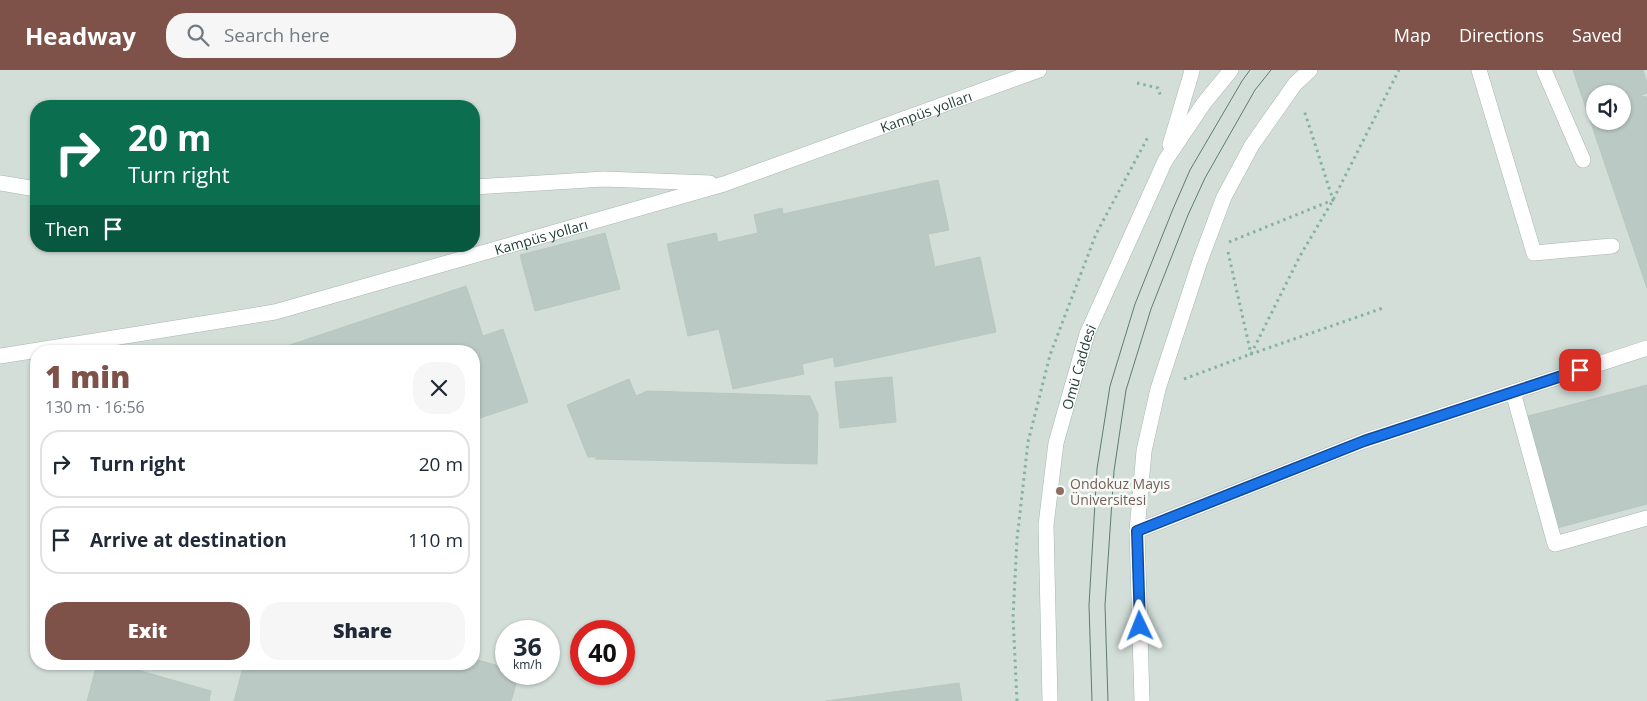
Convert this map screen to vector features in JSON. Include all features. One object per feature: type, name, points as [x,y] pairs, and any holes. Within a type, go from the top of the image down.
[{"type":"street","name":"Kampüs yolları","points":[[69,345],[275,312],[724,184],[1039,70]]},
{"type":"street","points":[[1165,160],[1191,70]]},
{"type":"street","name":"Omü Caddesi","points":[[1050,701],[1046,525],[1056,443],[1087,334],[1165,160],[1204,103],[1231,70]]},
{"type":"street","points":[[1142,701],[1137,531],[1144,451],[1158,389],[1200,261],[1224,197],[1252,145],[1295,84],[1310,70]]},
{"type":"street","points":[[1479,70],[1534,254],[1612,246]]},
{"type":"street","points":[[1544,70],[1583,160]]},
{"type":"street","points":[[480,187],[604,180],[724,184]]},
{"type":"street","points":[[0,183],[30,188]]},
{"type":"street","points":[[1137,531],[1364,441],[1647,348]]},
{"type":"street","name":"Kampüs yolları","points":[[0,356],[30,351]]},
{"type":"street","points":[[1513,392],[1555,544],[1647,518]]},
{"type":"path","points":[[1251,354],[1300,256],[1333,200],[1398,70]]},
{"type":"path","points":[[1137,83],[1158,88],[1164,106]]},
{"type":"path","points":[[1295,84],[1333,200]]},
{"type":"path","points":[[1200,261],[1226,243],[1333,200]]},
{"type":"path","points":[[1227,251],[1251,354]]},
{"type":"path","points":[[1158,389],[1383,308]]},
{"type":"shaded area","name":"Ondokuz Mayıs Üniversitesi","points":[[0,70],[1647,70],[1647,701],[0,701]]},
{"type":"building","points":[[1573,70],[1643,70],[1647,83],[1647,93],[1639,96],[1647,97],[1647,288],[1593,130],[1631,130],[1631,85],[1586,85],[1586,108]]},
{"type":"building","points":[[938,180],[949,230],[928,234],[935,267],[980,257],[996,332],[835,367],[833,357],[802,364],[804,374],[733,389],[719,329],[688,336],[667,244],[716,233],[718,242],[758,233],[754,215],[782,208],[783,214]]},
{"type":"building","points":[[605,233],[620,289],[535,311],[520,255]]},
{"type":"building","points":[[466,286],[483,336],[503,329],[528,402],[480,418],[480,345],[290,345]]},
{"type":"building","points":[[892,377],[896,422],[840,428],[835,382]]},
{"type":"building","points":[[629,379],[636,396],[647,391],[810,396],[818,414],[817,464],[595,459],[599,457],[588,457],[567,405]]},
{"type":"building","points":[[1647,385],[1647,504],[1557,528],[1528,416]]},
{"type":"building","points":[[480,661],[495,665],[495,685],[516,685],[511,701],[234,701],[242,670],[480,670]]},
{"type":"building","points":[[95,670],[137,670],[211,691],[209,701],[87,701]]},
{"type":"building","points":[[959,683],[962,701],[826,701]]},
{"type":"tram line","points":[[1092,701],[1089,605],[1097,469],[1110,386],[1135,304],[1190,170],[1250,70]]},
{"type":"tram line","points":[[1108,701],[1105,605],[1114,471],[1126,390],[1151,309],[1188,215],[1205,178],[1255,90],[1271,70]]},
{"type":"place","name":"Ondokuz Mayıs Üniversitesi","points":[[1060,491]]},
{"type":"route","points":[[1140,626],[1137,531],[1364,441],[1580,370]]}]
